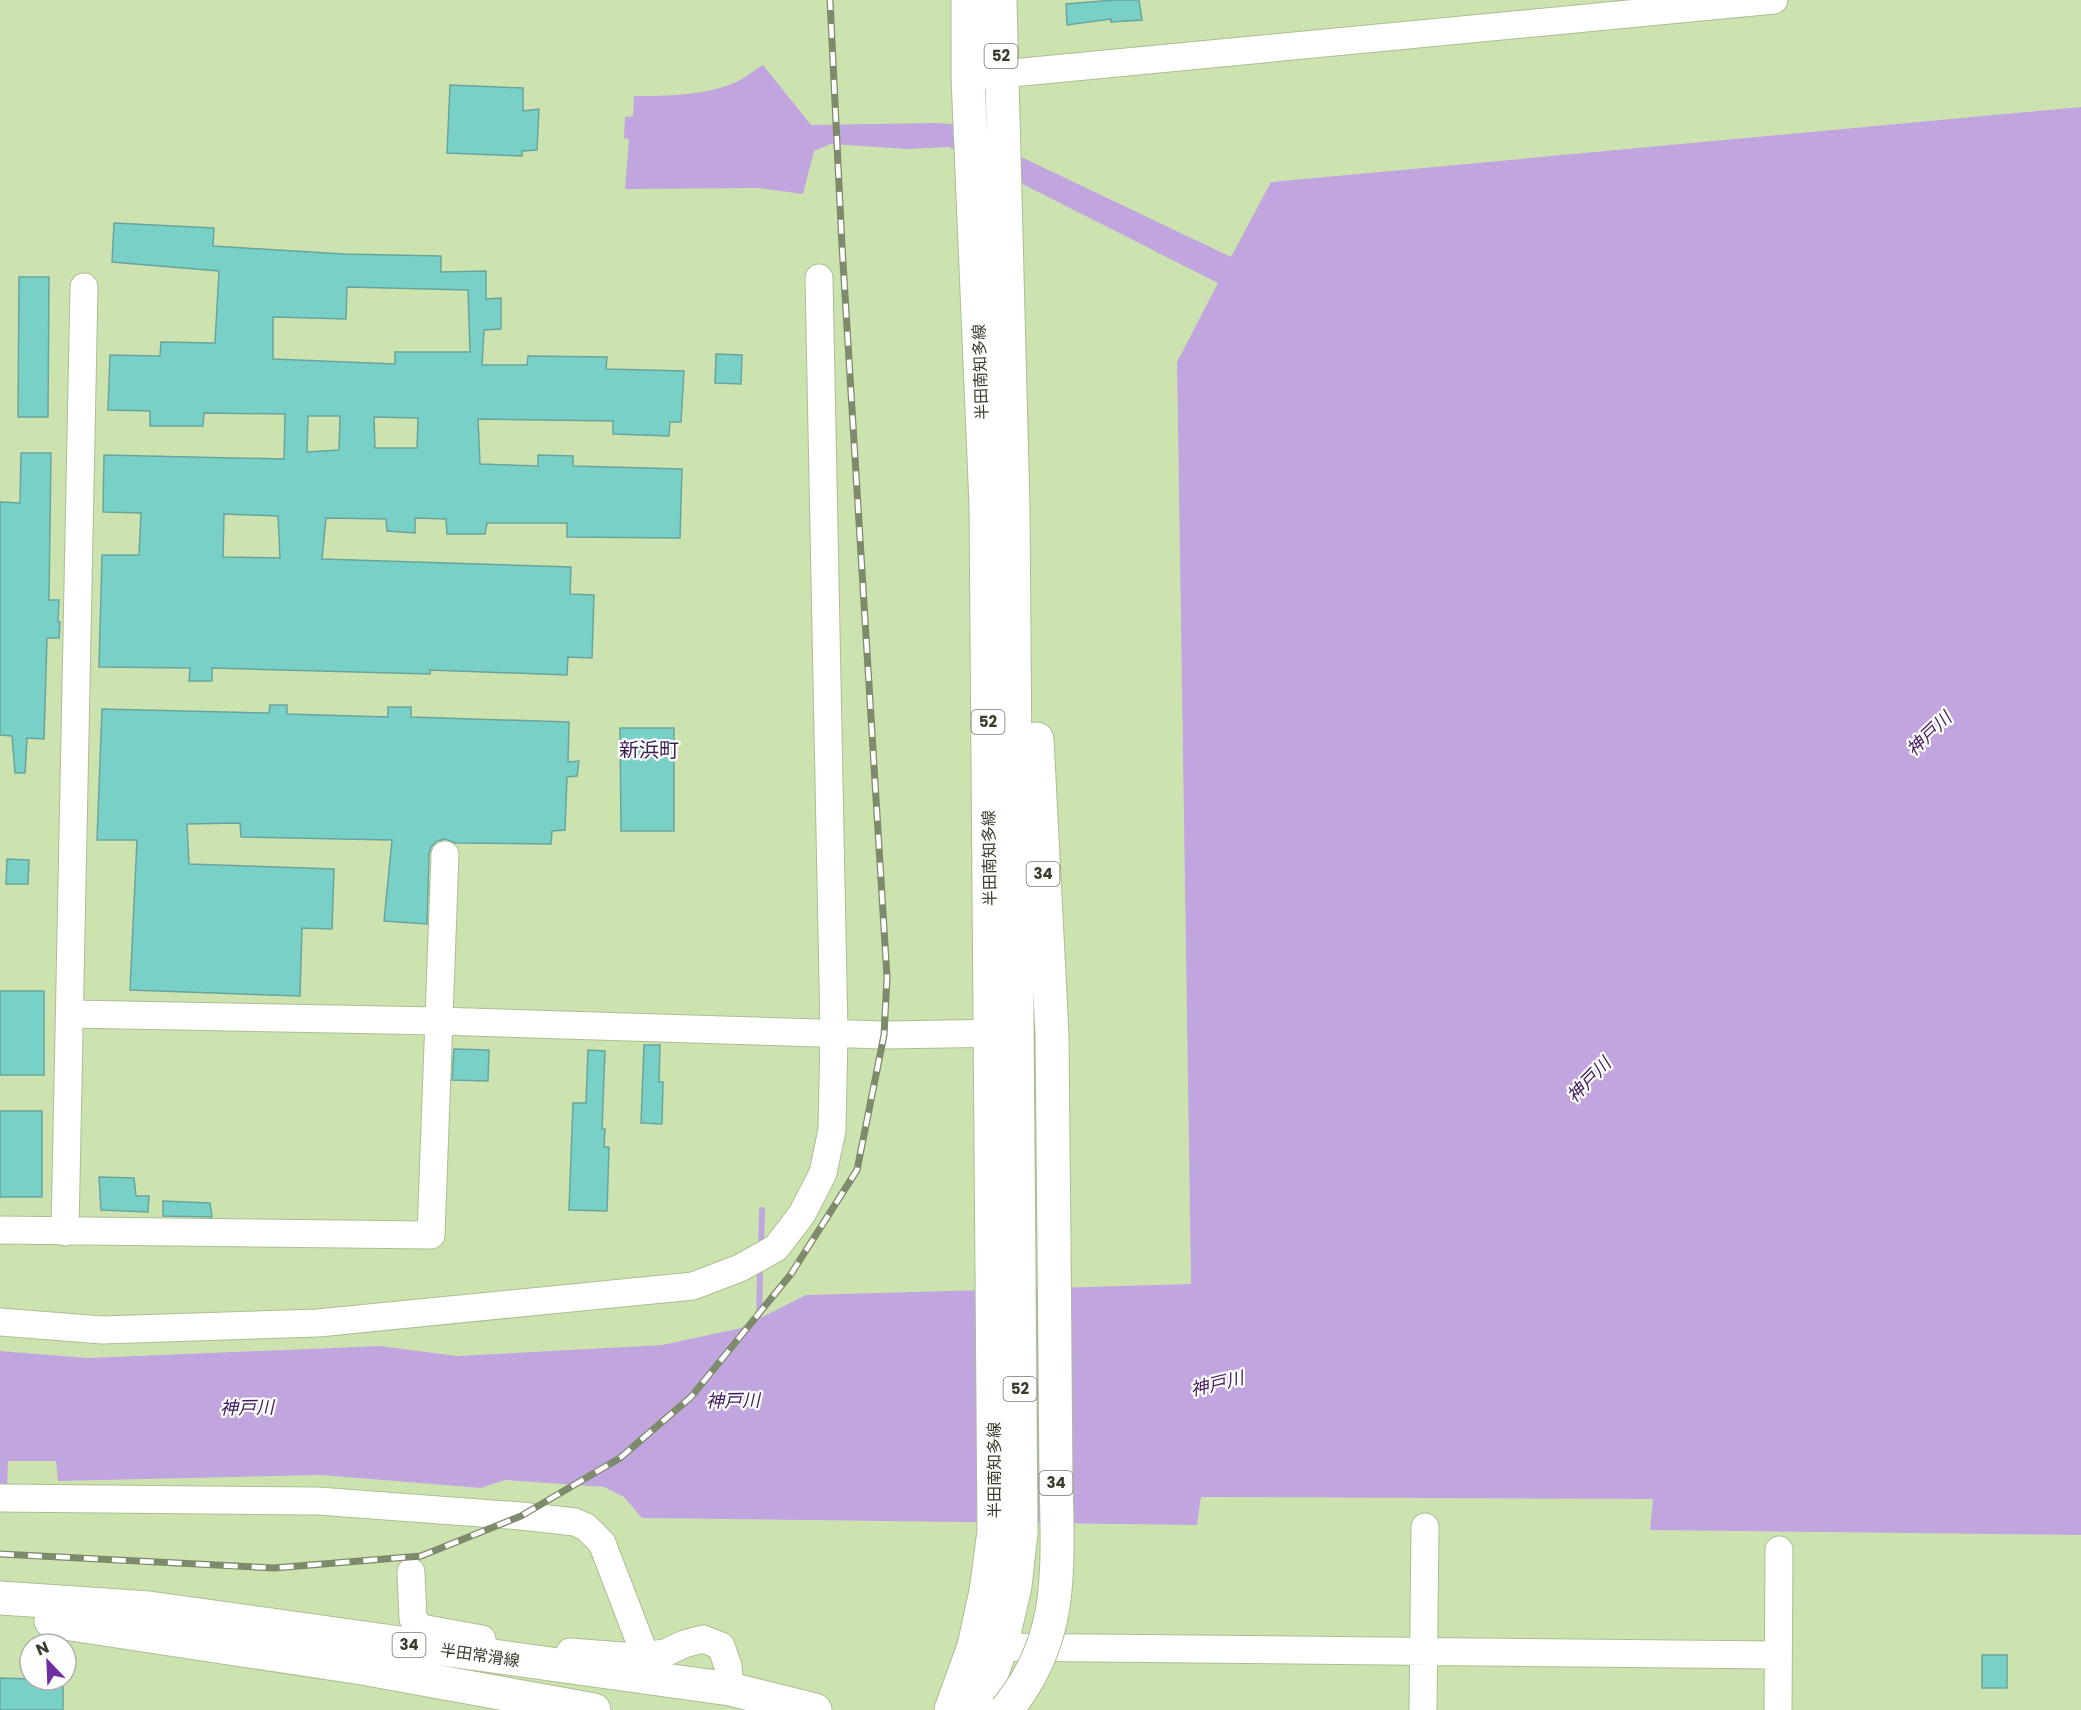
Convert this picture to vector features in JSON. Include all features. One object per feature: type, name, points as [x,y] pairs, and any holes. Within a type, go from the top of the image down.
[{"type":"main road","name":"半田南知多線","points":[[968,0],[970,111],[989,202],[1013,507],[1005,1033],[1008,1533],[1015,1586],[1001,1647],[980,1710]]},
{"type":"main road","name":"半田南知多線","points":[[1000,0],[1002,112],[989,202],[986,505],[1005,1033]]},
{"type":"main road","name":"34","points":[[1006,1710],[1033,1671],[1044,1646],[1054,1601],[1057,1522],[1052,1034],[1031,618],[1013,507]]},
{"type":"main road","name":"半田南知多線","points":[[951,1710],[974,1646],[986,1591],[1008,1533]]},
{"type":"main road","name":"半田常滑線","points":[[0,1598],[149,1608],[729,1699]]},
{"type":"main road","name":"半田常滑線","points":[[0,1615],[146,1625],[815,1710]]},
{"type":"main road","name":"34","points":[[33,1618],[364,1677],[594,1710]]},
{"type":"street","points":[[968,77],[1774,0]]},
{"type":"street","points":[[0,1322],[102,1330],[318,1323],[693,1286],[740,1268],[776,1248],[802,1214],[824,1173],[832,1130],[834,1033],[819,279]]},
{"type":"street","points":[[65,1232],[84,287]]},
{"type":"street","points":[[0,1230],[431,1235],[446,855]]},
{"type":"street","points":[[71,1014],[438,1021],[834,1033],[1005,1033]]},
{"type":"street","points":[[0,1498],[318,1501],[575,1522],[586,1527],[602,1543],[645,1655]]},
{"type":"street","points":[[1423,1710],[1425,1527]]},
{"type":"street","points":[[1778,1710],[1779,1550]]},
{"type":"street","points":[[411,1572],[413,1619],[421,1628],[541,1650],[635,1658],[665,1653],[684,1644],[703,1639],[722,1646],[728,1666],[729,1699]]},
{"type":"street","points":[[1001,1647],[1778,1655]]},
{"type":"street","points":[[364,1677],[508,1710]]},
{"type":"shaded area","points":[[0,0],[2081,0],[2081,107],[1271,182],[1177,362],[1191,1284],[806,1295],[741,1328],[662,1345],[457,1356],[380,1346],[88,1358],[0,1351]]},
{"type":"shaded area","points":[[8,1461],[57,1461],[58,1481],[321,1475],[481,1488],[505,1480],[604,1487],[624,1497],[642,1518],[1197,1525],[1201,1497],[1653,1499],[1650,1530],[2081,1535],[2081,1710],[0,1710],[0,1491],[7,1491]]},
{"type":"water","name":"神戸川","points":[[763,65],[811,125],[952,124],[1231,257],[1271,182],[2081,107],[2081,1535],[1650,1530],[1653,1499],[1201,1497],[1197,1525],[642,1518],[624,1497],[604,1487],[505,1480],[481,1488],[321,1475],[58,1481],[56,1461],[8,1461],[7,1491],[0,1491],[0,1351],[88,1358],[380,1346],[457,1356],[662,1345],[741,1328],[806,1295],[1191,1284],[1177,362],[1218,283],[949,147],[907,149],[831,144],[814,151],[803,194],[758,188],[625,189],[629,139],[624,138],[625,117],[633,116],[634,96],[699,93],[712,90],[736,82]]},
{"type":"building","points":[[1139,0],[1142,20],[1111,22],[1111,19],[1067,25],[1066,4]]},
{"type":"building","points":[[450,85],[523,88],[523,111],[539,109],[537,150],[522,151],[522,156],[447,153]]},
{"type":"building","points":[[114,223],[214,228],[213,246],[343,254],[441,256],[441,272],[486,271],[486,299],[501,298],[501,329],[484,330],[482,365],[527,365],[528,356],[607,357],[606,369],[684,371],[681,422],[670,422],[669,436],[613,434],[613,421],[478,419],[480,464],[538,466],[538,455],[573,456],[573,466],[682,469],[680,538],[567,537],[567,523],[487,523],[485,534],[447,534],[446,519],[415,518],[415,533],[387,531],[386,519],[326,518],[322,559],[571,567],[570,594],[594,595],[592,658],[568,657],[567,675],[430,670],[430,674],[212,668],[212,681],[189,681],[190,668],[99,667],[102,555],[139,555],[141,513],[103,512],[104,455],[284,459],[285,414],[204,413],[203,426],[150,426],[150,411],[108,410],[110,355],[160,356],[161,342],[215,343],[219,271],[112,262]],"holes":[[[347,287],[468,290],[470,352],[395,352],[395,364],[273,359],[273,317],[346,319]],[[308,416],[340,416],[339,450],[307,452]],[[374,417],[418,418],[417,448],[375,448]],[[224,514],[278,516],[280,558],[223,557]]]},
{"type":"building","points":[[19,277],[49,277],[48,417],[18,417]]},
{"type":"building","points":[[716,354],[742,355],[741,384],[715,383]]},
{"type":"building","points":[[21,453],[51,453],[49,600],[59,600],[58,622],[60,622],[59,638],[47,638],[44,739],[27,738],[25,773],[15,773],[12,736],[0,735],[0,502],[20,503]]},
{"type":"building","points":[[270,705],[287,705],[287,714],[388,717],[388,707],[411,707],[411,717],[569,722],[568,762],[579,761],[577,776],[567,777],[565,830],[552,831],[551,844],[455,843],[445,839],[437,841],[431,847],[429,854],[427,924],[384,921],[392,840],[241,837],[240,823],[187,824],[189,864],[334,869],[332,929],[302,928],[300,996],[130,990],[137,840],[97,840],[102,709],[269,713]]},
{"type":"building","points":[[620,728],[674,728],[674,831],[621,831]]},
{"type":"building","points":[[7,859],[29,860],[28,884],[6,884]]},
{"type":"building","points":[[0,991],[44,991],[44,1075],[0,1075]]},
{"type":"building","points":[[644,1045],[660,1045],[659,1082],[663,1082],[662,1124],[641,1123]]},
{"type":"building","points":[[454,1049],[489,1050],[488,1081],[452,1080]]},
{"type":"building","points":[[588,1050],[605,1051],[602,1129],[605,1129],[604,1147],[609,1147],[607,1211],[569,1210],[573,1103],[586,1103]]},
{"type":"building","points":[[0,1111],[42,1111],[42,1197],[0,1197]]},
{"type":"building","points":[[99,1177],[134,1178],[136,1196],[149,1196],[148,1212],[101,1210]]},
{"type":"building","points":[[163,1201],[210,1203],[212,1217],[163,1216]]},
{"type":"building","points":[[1982,1655],[2007,1655],[2007,1688],[1982,1688]]},
{"type":"building","points":[[0,1678],[18,1679],[18,1692],[63,1692],[63,1710],[0,1710]]},
{"type":"waterway","points":[[761,1249],[762,1210]]},
{"type":"waterway","points":[[759,1327],[760,1265]]},
{"type":"railway","points":[[0,1554],[274,1568],[421,1556],[521,1516],[620,1458],[691,1397],[791,1274],[857,1170],[884,1035],[887,977],[842,246],[830,0]]},
{"type":"district","name":"新浜町","points":[[649,750]]}]
